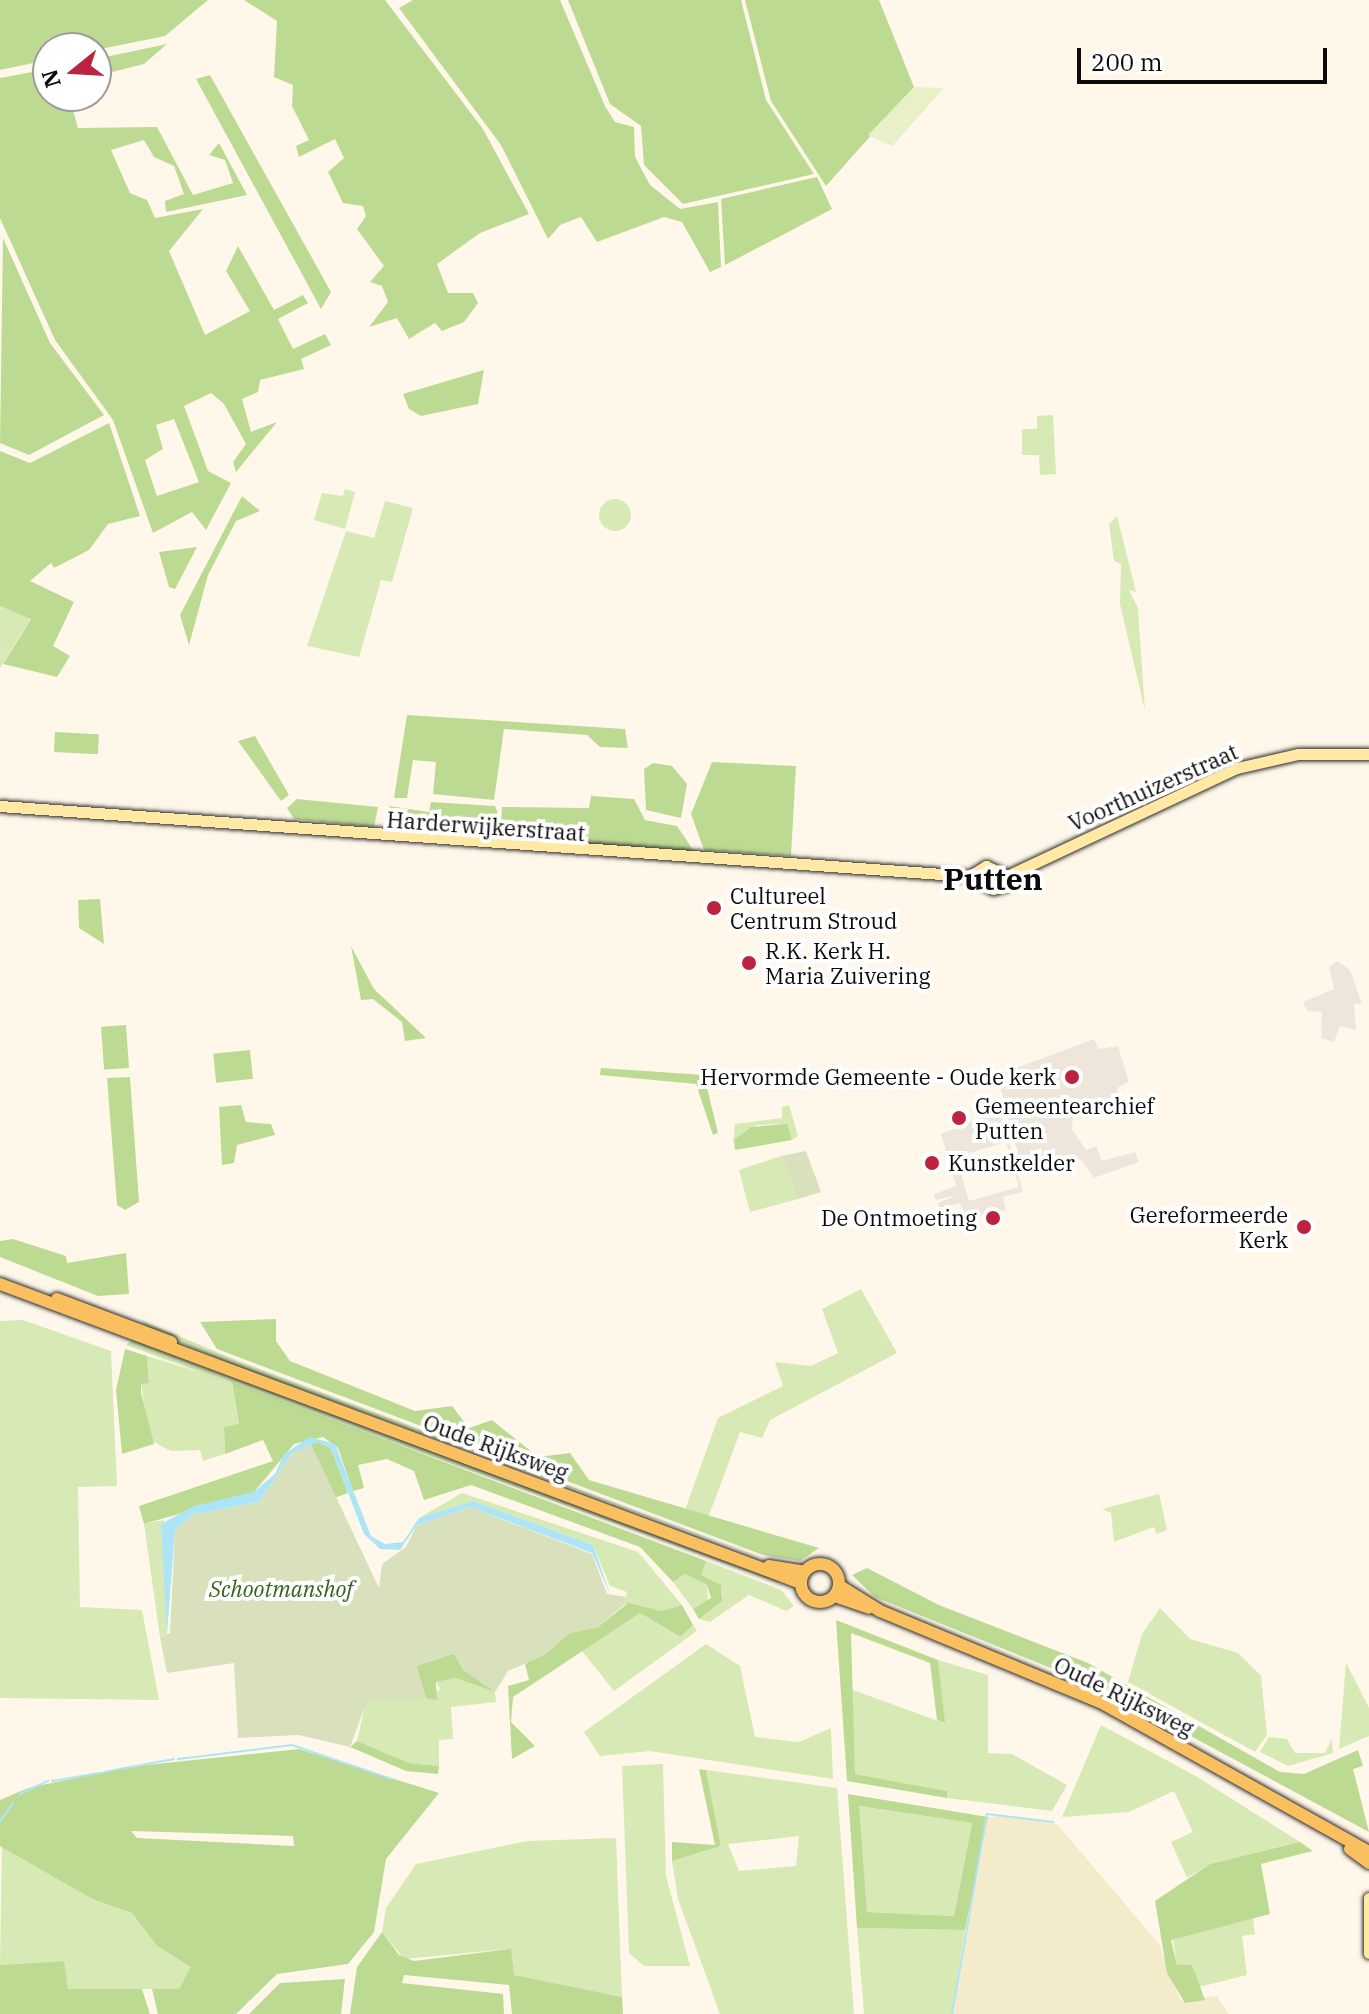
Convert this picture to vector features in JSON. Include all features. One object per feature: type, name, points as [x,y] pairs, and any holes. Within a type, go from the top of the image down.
[{"type":"main road","name":"Voorthuizerstraat","points":[[1007,876],[1237,768],[1298,754],[1369,754]]},
{"type":"main road","name":"Harderwijkerstraat","points":[[0,806],[970,876]]},
{"type":"main road","points":[[986,866],[1007,876],[1006,885],[993,889],[970,876],[986,866]]},
{"type":"main road","name":"Oude Rijksweg","points":[[0,1281],[743,1560],[803,1578]]},
{"type":"main road","points":[[829,1566],[837,1591],[818,1603],[803,1578],[829,1566]]},
{"type":"main road","name":"Oude Rijksweg","points":[[837,1591],[1104,1704],[1369,1852]]},
{"type":"main road","name":"Oude Rijksweg","points":[[1340,1838],[1369,1863]]},
{"type":"main road","points":[[1369,1898],[1369,1953]]},
{"type":"shaded area","points":[[1337,961],[1350,970],[1362,1004],[1354,1004],[1356,1030],[1340,1026],[1334,1042],[1321,1038],[1322,1012],[1307,1011],[1303,1002],[1334,989],[1329,967]]},
{"type":"shaded area","points":[[1094,1039],[1099,1049],[1118,1046],[1129,1082],[1117,1088],[1122,1106],[1073,1117],[1072,1129],[1086,1150],[1096,1146],[1102,1161],[1135,1152],[1139,1162],[1094,1178],[1081,1159],[1023,1173],[997,1075]]},
{"type":"shaded area","points":[[1000,1110],[1023,1192],[1003,1197],[1006,1210],[968,1219],[960,1203],[940,1209],[938,1203],[957,1195],[936,1200],[934,1194],[956,1186],[941,1134]],"holes":[[[1006,1142],[1019,1187],[969,1201],[956,1157]]]},
{"type":"shaded area","points":[[1008,1816],[1057,1824],[1159,1944],[1180,2000],[1217,1996],[1229,2014],[952,2014],[988,1817]]},
{"type":"green space","points":[[0,0],[208,0],[165,36],[112,47],[112,32],[32,32],[32,63],[0,70]]},
{"type":"green space","points":[[244,0],[385,0],[483,129],[529,214],[480,233],[437,264],[448,293],[473,293],[478,303],[464,322],[442,331],[435,323],[409,339],[397,318],[369,327],[388,302],[382,286],[370,282],[384,266],[357,229],[366,216],[363,206],[343,203],[328,172],[344,158],[335,139],[299,157],[296,146],[309,140],[292,106],[293,85],[274,77],[277,21]]},
{"type":"green space","points":[[413,0],[560,0],[605,106],[615,122],[634,127],[635,157],[650,185],[680,209],[718,202],[721,267],[710,272],[682,222],[664,217],[597,242],[581,217],[560,225],[548,239],[501,145],[399,8]]},
{"type":"green space","points":[[568,0],[741,0],[766,100],[814,174],[683,204],[644,165],[641,126],[610,104]]},
{"type":"green space","points":[[745,0],[879,0],[914,87],[826,186],[771,101]]},
{"type":"green space","points":[[167,44],[144,64],[112,72],[112,56]]},
{"type":"green space","points":[[32,72],[32,112],[74,112],[78,128],[157,127],[193,195],[233,183],[225,160],[209,155],[219,143],[247,195],[166,212],[165,201],[184,194],[174,166],[154,157],[144,140],[111,150],[130,193],[147,200],[155,218],[203,209],[169,251],[205,335],[250,311],[226,271],[238,246],[274,310],[303,295],[308,303],[278,319],[293,349],[325,334],[331,345],[301,359],[304,369],[260,380],[258,392],[242,399],[251,432],[277,422],[236,472],[233,462],[246,444],[224,404],[211,393],[184,406],[208,471],[231,483],[206,530],[192,512],[153,533],[113,420],[55,340],[0,218],[0,78]],"holes":[[[174,419],[199,482],[157,496],[145,460],[163,449],[156,425]]]},
{"type":"green space","points":[[210,75],[331,292],[321,309],[196,79]]},
{"type":"green space","points":[[914,87],[944,88],[892,146],[868,135]]},
{"type":"green space","points":[[817,177],[832,209],[725,265],[721,199]]},
{"type":"green space","points":[[3,238],[50,343],[104,415],[29,455],[0,443]]},
{"type":"green space","points":[[484,370],[478,404],[421,416],[409,409],[403,394]]},
{"type":"green space","points":[[1053,415],[1056,474],[1040,475],[1039,455],[1022,455],[1022,429],[1037,429],[1037,416]]},
{"type":"green space","points":[[109,423],[140,516],[108,524],[89,550],[54,568],[51,563],[30,581],[74,602],[53,646],[70,656],[57,677],[3,664],[31,619],[0,606],[0,451],[30,463]]},
{"type":"green space","points":[[345,489],[355,492],[345,529],[314,520],[322,493],[343,496]]},
{"type":"green space","points":[[242,496],[260,511],[236,521],[208,575],[189,645],[180,615]]},
{"type":"green space","points":[[615,499],[627,503],[631,515],[627,527],[615,531],[603,527],[599,515],[603,503]]},
{"type":"green space","points":[[385,501],[413,508],[392,582],[381,580],[359,657],[307,646],[346,531],[374,538]]},
{"type":"green space","points":[[1117,516],[1136,592],[1129,590],[1138,608],[1145,711],[1120,604],[1121,564],[1114,561],[1109,524]]},
{"type":"green space","points":[[197,547],[175,589],[169,587],[159,552]]},
{"type":"green space","points":[[0,606],[31,618],[0,668]]},
{"type":"green space","points":[[407,715],[625,729],[628,748],[600,747],[587,735],[504,729],[494,800],[433,794],[436,762],[413,760],[407,798],[394,798]]},
{"type":"green space","points":[[55,732],[99,734],[98,754],[54,752]]},
{"type":"green space","points":[[255,736],[289,795],[281,801],[238,741]]},
{"type":"green space","points":[[712,762],[796,766],[791,856],[704,850],[691,814]]},
{"type":"green space","points":[[653,763],[672,766],[687,784],[681,818],[646,810],[644,769]]},
{"type":"green space","points":[[591,796],[634,799],[645,820],[677,826],[694,851],[386,830],[389,806],[429,812],[431,802],[495,806],[501,821],[502,807],[589,808]]},
{"type":"green space","points":[[297,799],[378,807],[374,827],[294,819],[287,808]]},
{"type":"green space","points":[[100,899],[104,944],[79,928],[78,900]]},
{"type":"green space","points":[[351,946],[374,989],[426,1038],[405,1041],[402,1022],[373,999],[361,1000]]},
{"type":"green space","points":[[126,1025],[129,1068],[104,1070],[101,1027]]},
{"type":"green space","points":[[250,1050],[253,1079],[216,1083],[213,1054]]},
{"type":"green space","points":[[601,1068],[704,1075],[718,1133],[713,1135],[696,1084],[600,1075]]},
{"type":"green space","points":[[130,1077],[139,1202],[125,1210],[117,1205],[107,1078]]},
{"type":"green space","points":[[241,1105],[246,1122],[271,1124],[275,1135],[237,1145],[234,1163],[222,1165],[219,1107]]},
{"type":"green space","points":[[789,1105],[798,1136],[792,1140],[786,1124],[757,1125],[733,1143],[735,1124],[782,1118],[782,1107]]},
{"type":"green space","points":[[787,1124],[792,1140],[735,1150],[734,1140],[751,1127]]},
{"type":"green space","points":[[806,1151],[821,1192],[798,1199],[781,1156]]},
{"type":"green space","points":[[781,1156],[798,1199],[750,1212],[739,1170]]},
{"type":"green space","points":[[13,1239],[66,1256],[67,1263],[126,1253],[129,1294],[98,1296],[0,1257],[0,1241]]},
{"type":"green space","points":[[861,1289],[897,1353],[770,1420],[762,1438],[740,1432],[708,1518],[685,1510],[718,1418],[783,1386],[775,1362],[811,1366],[838,1353],[822,1309]]},
{"type":"green space","points":[[276,1319],[276,1341],[290,1361],[415,1411],[452,1406],[469,1428],[492,1420],[538,1457],[570,1453],[589,1480],[819,1548],[800,1561],[763,1555],[217,1349],[200,1322]]},
{"type":"green space","points":[[23,1320],[111,1351],[117,1486],[78,1487],[80,1607],[142,1610],[159,1700],[0,1698],[0,1321]]},
{"type":"green space","points":[[141,1320],[238,1361],[783,1566],[227,1362],[150,1330]]},
{"type":"green space","points":[[133,1339],[779,1580],[778,1583],[126,1345]]},
{"type":"green space","points":[[125,1349],[147,1356],[149,1383],[141,1384],[141,1392],[154,1444],[122,1454],[116,1390]]},
{"type":"green space","points":[[147,1356],[232,1382],[239,1425],[224,1427],[225,1454],[203,1461],[200,1450],[171,1451],[150,1440],[141,1383],[149,1382]]},
{"type":"green space","points":[[232,1382],[706,1561],[701,1575],[721,1585],[722,1601],[699,1619],[693,1609],[711,1598],[707,1585],[685,1574],[673,1582],[640,1547],[471,1485],[424,1500],[414,1471],[387,1459],[358,1465],[364,1488],[353,1491],[338,1448],[323,1437],[294,1444],[254,1492],[144,1524],[139,1506],[273,1461],[263,1440],[225,1454],[224,1427],[239,1424]]},
{"type":"green space","points":[[319,1442],[331,1449],[348,1493],[331,1499],[311,1444]]},
{"type":"green space","name":"Schootmanshof","points":[[311,1444],[379,1588],[382,1564],[406,1547],[416,1526],[470,1507],[592,1554],[607,1594],[626,1597],[625,1604],[598,1627],[570,1633],[545,1655],[508,1671],[495,1692],[463,1670],[453,1653],[416,1666],[426,1698],[367,1701],[350,1747],[299,1735],[238,1738],[234,1663],[167,1673],[160,1637],[170,1633],[175,1530],[192,1515],[259,1502],[292,1453]]},
{"type":"green space","points":[[462,1493],[638,1552],[682,1605],[661,1611],[625,1604],[627,1592],[610,1586],[593,1545],[473,1501],[419,1518]]},
{"type":"green space","points":[[1159,1494],[1167,1530],[1156,1534],[1154,1527],[1114,1542],[1111,1513],[1102,1509]]},
{"type":"green space","points":[[164,1520],[167,1634],[160,1637],[144,1524]]},
{"type":"green space","points":[[706,1561],[781,1590],[794,1606],[786,1611],[749,1595],[710,1622],[699,1619],[723,1593],[700,1575]]},
{"type":"green space","points":[[867,1568],[939,1605],[1088,1663],[1280,1772],[1304,1774],[1358,1750],[1363,1766],[1353,1769],[1369,1832],[1103,1689],[875,1597],[852,1575]]},
{"type":"green space","points":[[685,1574],[707,1585],[708,1603],[693,1609],[673,1582]]},
{"type":"green space","points":[[628,1603],[661,1611],[682,1605],[693,1625],[680,1637],[640,1613],[513,1697],[511,1722],[535,1746],[512,1759],[508,1686],[529,1680],[525,1664],[570,1633],[598,1627]]},
{"type":"green space","points":[[1160,1608],[1190,1639],[1238,1653],[1261,1676],[1267,1735],[1255,1752],[1128,1682],[1142,1634]]},
{"type":"green space","points":[[640,1613],[679,1637],[693,1625],[697,1631],[614,1691],[582,1651]]},
{"type":"green space","points":[[836,1620],[938,1660],[945,1723],[937,1720],[930,1663],[851,1633],[855,1774],[947,1791],[947,1798],[847,1781]]},
{"type":"green space","points":[[706,1644],[740,1666],[755,1737],[799,1742],[831,1728],[833,1779],[650,1751],[600,1756],[584,1732]]},
{"type":"green space","points":[[454,1653],[492,1684],[495,1692],[455,1678],[436,1682],[437,1700],[426,1698],[416,1666]]},
{"type":"green space","points":[[938,1660],[988,1675],[988,1753],[1012,1754],[1067,1785],[1052,1811],[947,1798],[947,1791],[855,1774],[850,1689],[944,1723]]},
{"type":"green space","points":[[1346,1663],[1369,1708],[1369,1736],[1339,1749]]},
{"type":"green space","points":[[455,1678],[495,1692],[496,1702],[451,1707],[453,1739],[439,1740],[439,1766],[409,1763],[357,1741],[366,1701],[432,1697],[440,1689],[436,1682]]},
{"type":"green space","points":[[1101,1725],[1194,1775],[1300,1842],[1210,1864],[1187,1878],[1171,1842],[1193,1832],[1174,1791],[1129,1812],[1062,1817]]},
{"type":"green space","points":[[1269,1737],[1287,1739],[1295,1753],[1325,1753],[1332,1739],[1333,1753],[1288,1766],[1260,1752]]},
{"type":"green space","points":[[357,1741],[409,1763],[439,1766],[438,1774],[406,1771],[350,1747]]},
{"type":"green space","points":[[299,1749],[439,1793],[386,1859],[374,1932],[348,1964],[277,1974],[236,2014],[158,2014],[152,1989],[179,1989],[191,1967],[157,1946],[132,1913],[94,1900],[0,1846],[0,1800],[28,1788],[127,1767]],"holes":[[[131,1831],[293,1836],[294,1846],[137,1838]]]},
{"type":"green space","points":[[663,1764],[666,1876],[690,1966],[644,1966],[629,1953],[622,1766]]},
{"type":"green space","points":[[699,1769],[706,1770],[721,1846],[672,1861],[672,1842],[715,1845]]},
{"type":"green space","points":[[706,1770],[837,1788],[854,2014],[720,2014],[678,1899],[672,1861],[721,1846]],"holes":[[[799,1836],[796,1866],[739,1871],[728,1844]]]},
{"type":"green space","points":[[848,1794],[988,1817],[965,1930],[857,1928]],"holes":[[[859,1806],[972,1823],[954,1916],[867,1912]]]},
{"type":"green space","points":[[858,1806],[972,1823],[954,1916],[867,1912]]},
{"type":"green space","points":[[616,1838],[622,1997],[513,1975],[510,1949],[404,1959],[382,1932],[386,1908],[416,1864],[527,1841]]},
{"type":"green space","points":[[1300,1842],[1313,1851],[1261,1864],[1270,1914],[1171,1940],[1177,1965],[1192,1965],[1205,2000],[1185,2003],[1167,1973],[1155,1901],[1210,1864]]},
{"type":"green space","points":[[2,1843],[93,1900],[132,1913],[157,1946],[192,1967],[179,1989],[68,1989],[63,1961],[0,1965]]},
{"type":"green space","points":[[1253,1918],[1255,1934],[1242,1936],[1247,1975],[1199,1987],[1192,1965],[1177,1965],[1173,1939]]},
{"type":"green space","points":[[857,1928],[965,1930],[952,2014],[864,2014]]},
{"type":"green space","points":[[382,1932],[399,1955],[414,1961],[511,1949],[514,1975],[622,1997],[623,2014],[512,2014],[509,1985],[404,1975],[402,1983],[503,1994],[504,2014],[350,2014],[357,1967]]},
{"type":"green space","points":[[64,1961],[68,1989],[142,1989],[150,2014],[0,2014],[0,1965]]},
{"type":"green space","points":[[345,1979],[341,2014],[249,2014],[280,1983]]},
{"type":"water","points":[[310,1437],[335,1444],[371,1536],[385,1544],[403,1542],[419,1518],[473,1501],[593,1545],[610,1594],[592,1553],[470,1507],[416,1526],[400,1550],[380,1549],[364,1534],[331,1449],[319,1442],[292,1453],[259,1502],[192,1515],[175,1530],[167,1634],[161,1524],[194,1506],[254,1492],[275,1474],[284,1454]]},
{"type":"waterway","points":[[178,1759],[292,1745],[392,1779]]},
{"type":"waterway","points":[[104,1772],[174,1759]]},
{"type":"waterway","points":[[52,1781],[99,1773]]},
{"type":"waterway","points":[[20,1794],[48,1781]]},
{"type":"waterway","points":[[0,1821],[13,1803]]},
{"type":"waterway","points":[[952,2014],[987,1814],[1054,1822]]},
{"type":"place","name":"Cultureel Centrum Stroud","points":[[714,908]]},
{"type":"place","name":"R.K. Kerk H. Maria Zuivering","points":[[749,963]]},
{"type":"place","name":"Hervormde Gemeente - Oude kerk","points":[[1072,1077]]},
{"type":"place","name":"Gemeentearchief Putten","points":[[959,1118]]},
{"type":"place","name":"Kunstkelder","points":[[932,1163]]},
{"type":"place","name":"De Ontmoeting","points":[[993,1218]]},
{"type":"place","name":"Gereformeerde Kerk","points":[[1304,1227]]},
{"type":"district","name":"Putten","points":[[993,879]]}]
